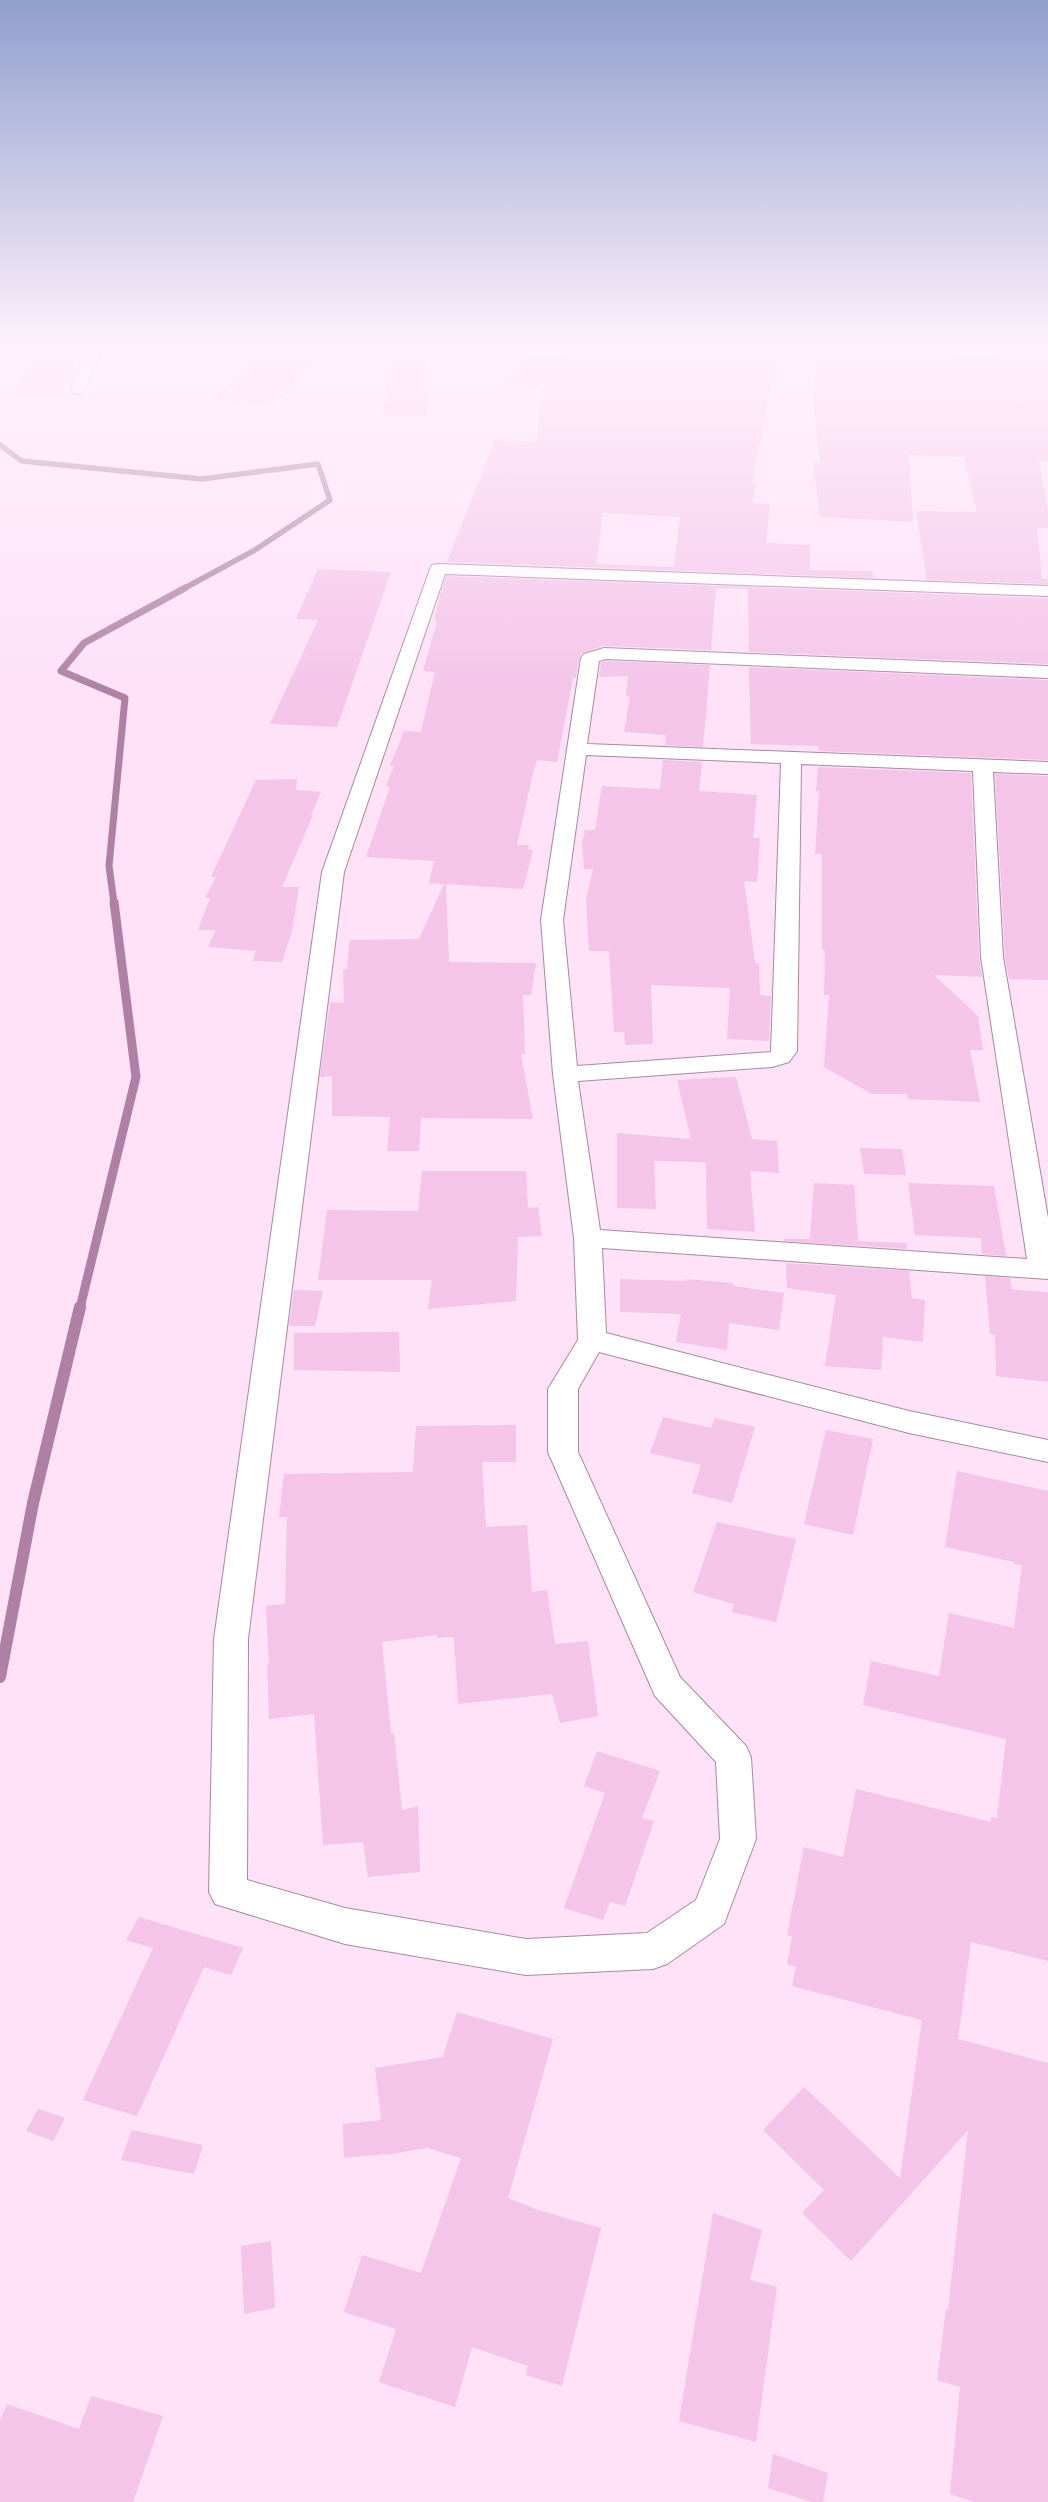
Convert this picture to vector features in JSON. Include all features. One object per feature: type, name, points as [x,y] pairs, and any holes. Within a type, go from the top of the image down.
[{"type":"street","points":[[1048,591],[438,569],[333,872],[231,1639],[228,1892],[345,1926],[526,1957],[653,1951],[711,1912],[738,1839],[733,1757],[667,1686],[563,1452],[563,1389],[592,1340],[588,1238],[564,1074],[552,920],[590,658],[604,653],[1048,672]]},
{"type":"street","points":[[578,748],[1048,768]]},
{"type":"street","points":[[564,1074],[772,1060],[780,1057],[785,1051],[791,757]]},
{"type":"street","points":[[588,1238],[1046,1270],[992,956],[982,764]]},
{"type":"street","points":[[592,1340],[909,1422],[1048,1451]]},
{"type":"building","points":[[486,462],[756,462],[752,483],[756,483],[752,503],[770,504],[766,543],[810,545],[810,570],[872,571],[874,578],[447,562]],"holes":[[[603,513],[680,517],[674,567],[596,564]]]},
{"type":"building","points":[[909,462],[913,522],[820,517],[813,463]]},
{"type":"building","points":[[965,462],[1039,462],[1048,509],[1048,528],[1037,528],[1042,579],[1048,579],[1048,584],[927,580],[916,511],[977,512]]},
{"type":"building","points":[[318,569],[391,572],[337,727],[270,724],[318,620],[296,619]]},
{"type":"building","points":[[446,576],[1048,598],[1048,664],[749,652],[748,589],[716,588],[711,650],[604,646],[582,653],[579,658],[576,678],[573,678],[557,762],[537,760],[533,773],[517,845],[529,845],[528,850],[533,850],[523,889],[446,884],[449,962],[536,963],[531,995],[523,995],[525,1054],[521,1054],[533,1119],[421,1118],[419,1151],[387,1151],[390,1117],[332,1116],[332,1076],[320,1077],[330,1002],[344,1003],[343,970],[347,969],[350,940],[419,939],[444,884],[429,883],[434,861],[366,857],[390,787],[386,786],[394,766],[390,766],[404,731],[421,732],[435,672],[423,671],[437,621],[434,620]]},
{"type":"building","points":[[601,662],[710,665],[703,747],[665,745],[666,735],[624,732],[630,697],[626,696],[628,676],[599,677]]},
{"type":"building","points":[[749,667],[1048,680],[1048,760],[819,751],[819,746],[751,744]]},
{"type":"building","points":[[663,760],[702,762],[699,791],[757,795],[753,838],[760,838],[757,882],[744,881],[755,963],[759,964],[760,995],[771,996],[769,1041],[727,1039],[730,988],[651,985],[653,1044],[625,1045],[624,1032],[614,1032],[609,951],[589,951],[586,900],[593,869],[584,869],[582,844],[585,830],[595,830],[602,786],[660,789]]},
{"type":"building","points":[[818,767],[971,773],[979,957],[982,977],[934,975],[978,1016],[983,1050],[970,1050],[980,1102],[908,1099],[907,1094],[872,1094],[824,1067],[829,995],[824,995],[825,950],[822,950],[822,854],[815,854],[819,791],[816,791]]},
{"type":"building","points":[[995,774],[1048,776],[1048,980],[1009,979],[1005,957]]},
{"type":"building","points":[[297,779],[296,790],[321,792],[282,887],[299,887],[292,931],[282,962],[253,961],[256,951],[208,947],[216,930],[198,930],[210,898],[205,898],[216,877],[211,877],[256,780]]},
{"type":"building","points":[[736,1077],[752,1139],[777,1141],[779,1173],[750,1171],[755,1232],[707,1229],[706,1162],[654,1161],[656,1209],[617,1208],[617,1133],[691,1139],[677,1080]]},
{"type":"building","points":[[860,1148],[902,1149],[906,1175],[864,1174]]},
{"type":"building","points":[[422,1171],[526,1171],[528,1208],[538,1207],[542,1236],[518,1237],[516,1301],[428,1309],[432,1280],[318,1280],[327,1210],[418,1211]]},
{"type":"building","points":[[814,1183],[854,1185],[858,1241],[907,1243],[907,1249],[784,1241],[784,1239],[810,1239]]},
{"type":"building","points":[[908,1183],[994,1186],[1006,1256],[982,1254],[981,1238],[915,1235]]},
{"type":"building","points":[[786,1263],[909,1271],[912,1298],[925,1300],[923,1342],[883,1337],[881,1370],[825,1366],[836,1295],[787,1288]]},
{"type":"building","points":[[985,1276],[1010,1278],[1012,1289],[1048,1292],[1048,1382],[996,1376],[995,1335],[990,1334]]},
{"type":"building","points":[[620,1279],[686,1281],[686,1279],[733,1283],[733,1286],[784,1293],[779,1330],[729,1323],[727,1350],[676,1342],[681,1314],[620,1312]]},
{"type":"building","points":[[294,1290],[323,1291],[315,1326],[289,1326]]},
{"type":"building","points":[[399,1332],[400,1372],[294,1370],[294,1333]]},
{"type":"building","points":[[663,1417],[711,1428],[715,1418],[755,1427],[732,1503],[692,1493],[701,1465],[650,1453]]},
{"type":"building","points":[[516,1425],[516,1462],[482,1462],[486,1527],[527,1525],[532,1592],[547,1590],[555,1644],[588,1641],[598,1716],[560,1723],[552,1694],[458,1704],[454,1637],[438,1638],[437,1635],[382,1642],[391,1733],[394,1733],[402,1810],[418,1806],[420,1872],[368,1877],[363,1842],[323,1845],[314,1714],[269,1719],[266,1606],[285,1604],[287,1517],[279,1517],[284,1474],[413,1472],[416,1426]]},
{"type":"building","points":[[826,1430],[873,1439],[853,1535],[804,1524]]},
{"type":"building","points":[[957,1471],[1048,1491],[1048,1961],[971,1942],[958,2039],[1048,2063],[1048,2502],[974,2502],[950,2494],[960,2387],[937,2380],[946,2309],[948,2310],[968,2130],[851,2261],[802,2213],[824,2190],[763,2130],[804,2087],[900,2178],[922,2020],[792,1986],[796,1967],[787,1964],[792,1936],[787,1935],[804,1847],[843,1857],[856,1789],[991,1822],[991,1817],[997,1818],[1006,1739],[863,1705],[871,1661],[939,1676],[949,1613],[1014,1628],[1022,1565],[945,1547]]},
{"type":"building","points":[[717,1522],[796,1539],[776,1622],[732,1612],[734,1604],[693,1592]]},
{"type":"building","points":[[597,1751],[660,1771],[642,1818],[654,1821],[625,1906],[610,1902],[603,1920],[564,1908],[605,1793],[584,1786]]},
{"type":"building","points":[[139,1917],[243,1948],[231,1975],[204,1967],[137,2116],[83,2100],[153,1948],[126,1940]]},
{"type":"building","points":[[457,2012],[553,2039],[508,2198],[538,2210],[601,2228],[562,2386],[526,2375],[528,2366],[472,2347],[455,2407],[379,2382],[396,2329],[344,2312],[362,2255],[421,2273],[461,2158],[427,2148],[385,2155],[344,2158],[343,2124],[381,2120],[375,2068],[443,2057]]},
{"type":"building","points":[[38,2109],[65,2118],[53,2141],[26,2131]]},
{"type":"building","points":[[132,2130],[203,2145],[194,2174],[121,2160]]},
{"type":"building","points":[[713,2213],[762,2230],[750,2280],[777,2287],[756,2442],[679,2421]]},
{"type":"building","points":[[271,2241],[275,2308],[244,2314],[241,2246]]},
{"type":"building","points":[[91,2396],[163,2416],[133,2502],[0,2502],[0,2420],[7,2404],[79,2429]]},
{"type":"building","points":[[773,2454],[828,2473],[823,2502],[812,2502],[768,2488]]},
{"type":"waterway","points":[[30,462],[202,479],[318,464],[330,500],[255,550],[183,589]]},
{"type":"waterway","points":[[114,903],[109,866],[125,698],[61,671],[84,643],[185,588]]},
{"type":"waterway","points":[[80,1308],[136,1077],[114,902]]},
{"type":"waterway","points":[[0,1677],[33,1503],[80,1307]]}]
